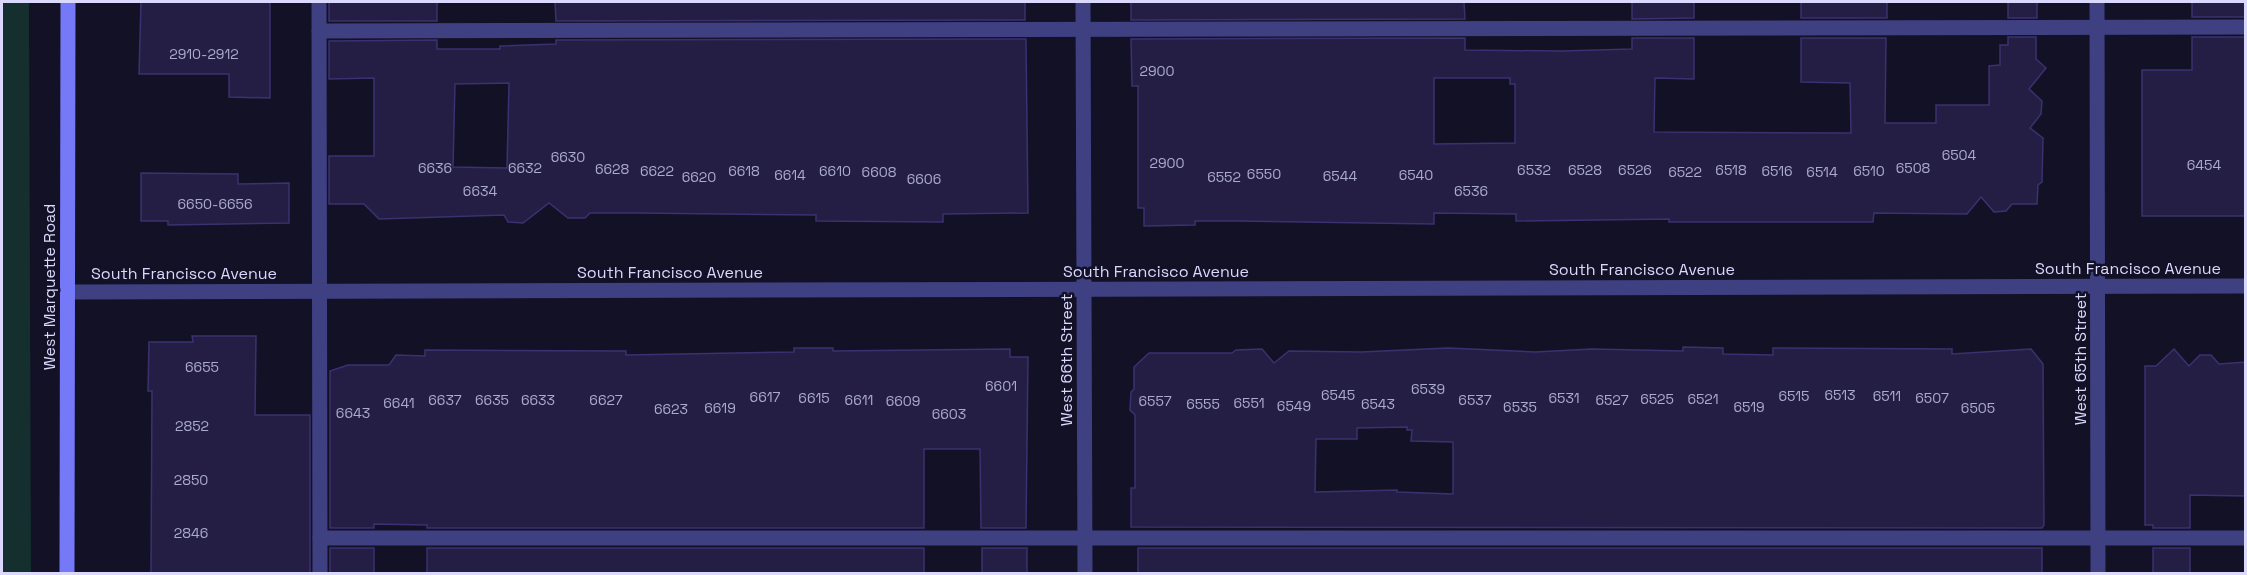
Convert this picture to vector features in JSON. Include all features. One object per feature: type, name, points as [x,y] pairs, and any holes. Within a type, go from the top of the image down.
[{"type":"street","name":"West Marquette Road","points":[[67,573],[68,2]]},
{"type":"street","points":[[319,2],[320,573]]},
{"type":"street","name":"West 66th Street","points":[[1083,2],[1085,573]]},
{"type":"street","name":"West 65th Street","points":[[2097,2],[2098,573]]},
{"type":"street","points":[[319,31],[2246,27]]},
{"type":"street","name":"South Francisco Avenue","points":[[68,292],[2246,286]]},
{"type":"street","points":[[320,538],[2246,538]]},
{"type":"green space","points":[[2,2],[29,2],[31,573],[2,573]]},
{"type":"building","points":[[141,2],[270,2],[270,98],[229,97],[229,74],[139,74]]},
{"type":"building","points":[[329,2],[437,2],[437,21],[329,21]]},
{"type":"building","points":[[555,2],[1025,2],[1025,20],[556,21]]},
{"type":"building","points":[[1131,2],[1464,2],[1465,19],[1131,20]]},
{"type":"building","points":[[1632,2],[1694,2],[1694,18],[1632,19]]},
{"type":"building","points":[[1801,2],[1887,2],[1887,18],[1801,18]]},
{"type":"building","points":[[2008,2],[2037,2],[2037,18],[2008,18]]},
{"type":"building","points":[[2192,2],[2246,2],[2246,17],[2192,17]]},
{"type":"building","points":[[2008,37],[2036,37],[2036,59],[2046,68],[2029,89],[2042,101],[2041,114],[2030,128],[2043,138],[2042,182],[2038,185],[2037,204],[2012,204],[2006,211],[1994,212],[1981,197],[1967,214],[1874,213],[1873,222],[1669,222],[1669,219],[1516,221],[1516,214],[1434,213],[1434,224],[1195,221],[1195,225],[1144,226],[1144,208],[1138,208],[1138,86],[1132,86],[1131,39],[1465,38],[1465,50],[1561,51],[1632,49],[1632,38],[1694,38],[1694,79],[1655,78],[1654,132],[1851,133],[1850,83],[1801,82],[1801,38],[1886,38],[1885,123],[1936,123],[1936,105],[1989,105],[1989,66],[2000,65],[2000,45],[2008,45]],"holes":[[[1434,78],[1510,78],[1510,84],[1515,84],[1515,143],[1434,144]]]},
{"type":"building","points":[[2192,37],[2246,37],[2246,216],[2142,216],[2142,70],[2192,70]]},
{"type":"building","points":[[1026,39],[1028,213],[943,214],[943,222],[816,221],[816,215],[638,213],[590,213],[585,218],[568,218],[549,203],[523,223],[508,222],[504,215],[379,219],[364,204],[329,204],[329,156],[374,156],[374,78],[329,79],[329,41],[437,40],[437,49],[500,49],[500,46],[556,44],[556,40]],"holes":[[[509,83],[507,168],[453,167],[455,84]]]},
{"type":"building","points":[[141,173],[238,174],[238,184],[289,183],[289,223],[168,225],[168,221],[141,221]]},
{"type":"building","points":[[192,336],[256,336],[255,415],[310,415],[310,573],[151,573],[152,391],[148,391],[149,342],[193,342]]},
{"type":"building","points":[[1683,347],[1723,348],[1723,354],[1773,355],[1773,348],[1952,349],[1952,354],[2031,349],[2043,364],[2044,525],[2042,528],[1131,527],[1131,488],[1135,488],[1135,415],[1130,410],[1131,392],[1134,389],[1134,367],[1149,353],[1232,353],[1236,350],[1262,349],[1274,363],[1289,351],[1361,352],[1448,348],[1535,352],[1592,349],[1683,351]],"holes":[[[1407,427],[1407,430],[1412,430],[1411,441],[1453,442],[1453,494],[1397,492],[1397,490],[1315,492],[1316,439],[1357,439],[1357,428]]]},
{"type":"building","points":[[794,348],[833,348],[833,351],[1010,349],[1010,357],[1028,357],[1026,528],[981,528],[980,449],[924,449],[924,528],[427,528],[427,525],[374,524],[374,528],[330,528],[330,371],[348,365],[389,365],[396,355],[425,356],[425,350],[626,351],[626,355],[794,352]]},
{"type":"building","points":[[2174,349],[2189,366],[2200,355],[2211,355],[2219,364],[2246,362],[2246,496],[2190,495],[2190,528],[2153,528],[2153,525],[2145,525],[2145,366],[2156,366]]},
{"type":"building","points":[[330,548],[374,548],[374,573],[330,573]]},
{"type":"building","points":[[427,548],[924,548],[924,573],[427,573]]},
{"type":"building","points":[[982,548],[1027,548],[1027,573],[982,573]]},
{"type":"building","points":[[1138,548],[2042,548],[2042,573],[1138,573]]},
{"type":"building","points":[[2153,548],[2190,548],[2190,573],[2153,573]]}]
